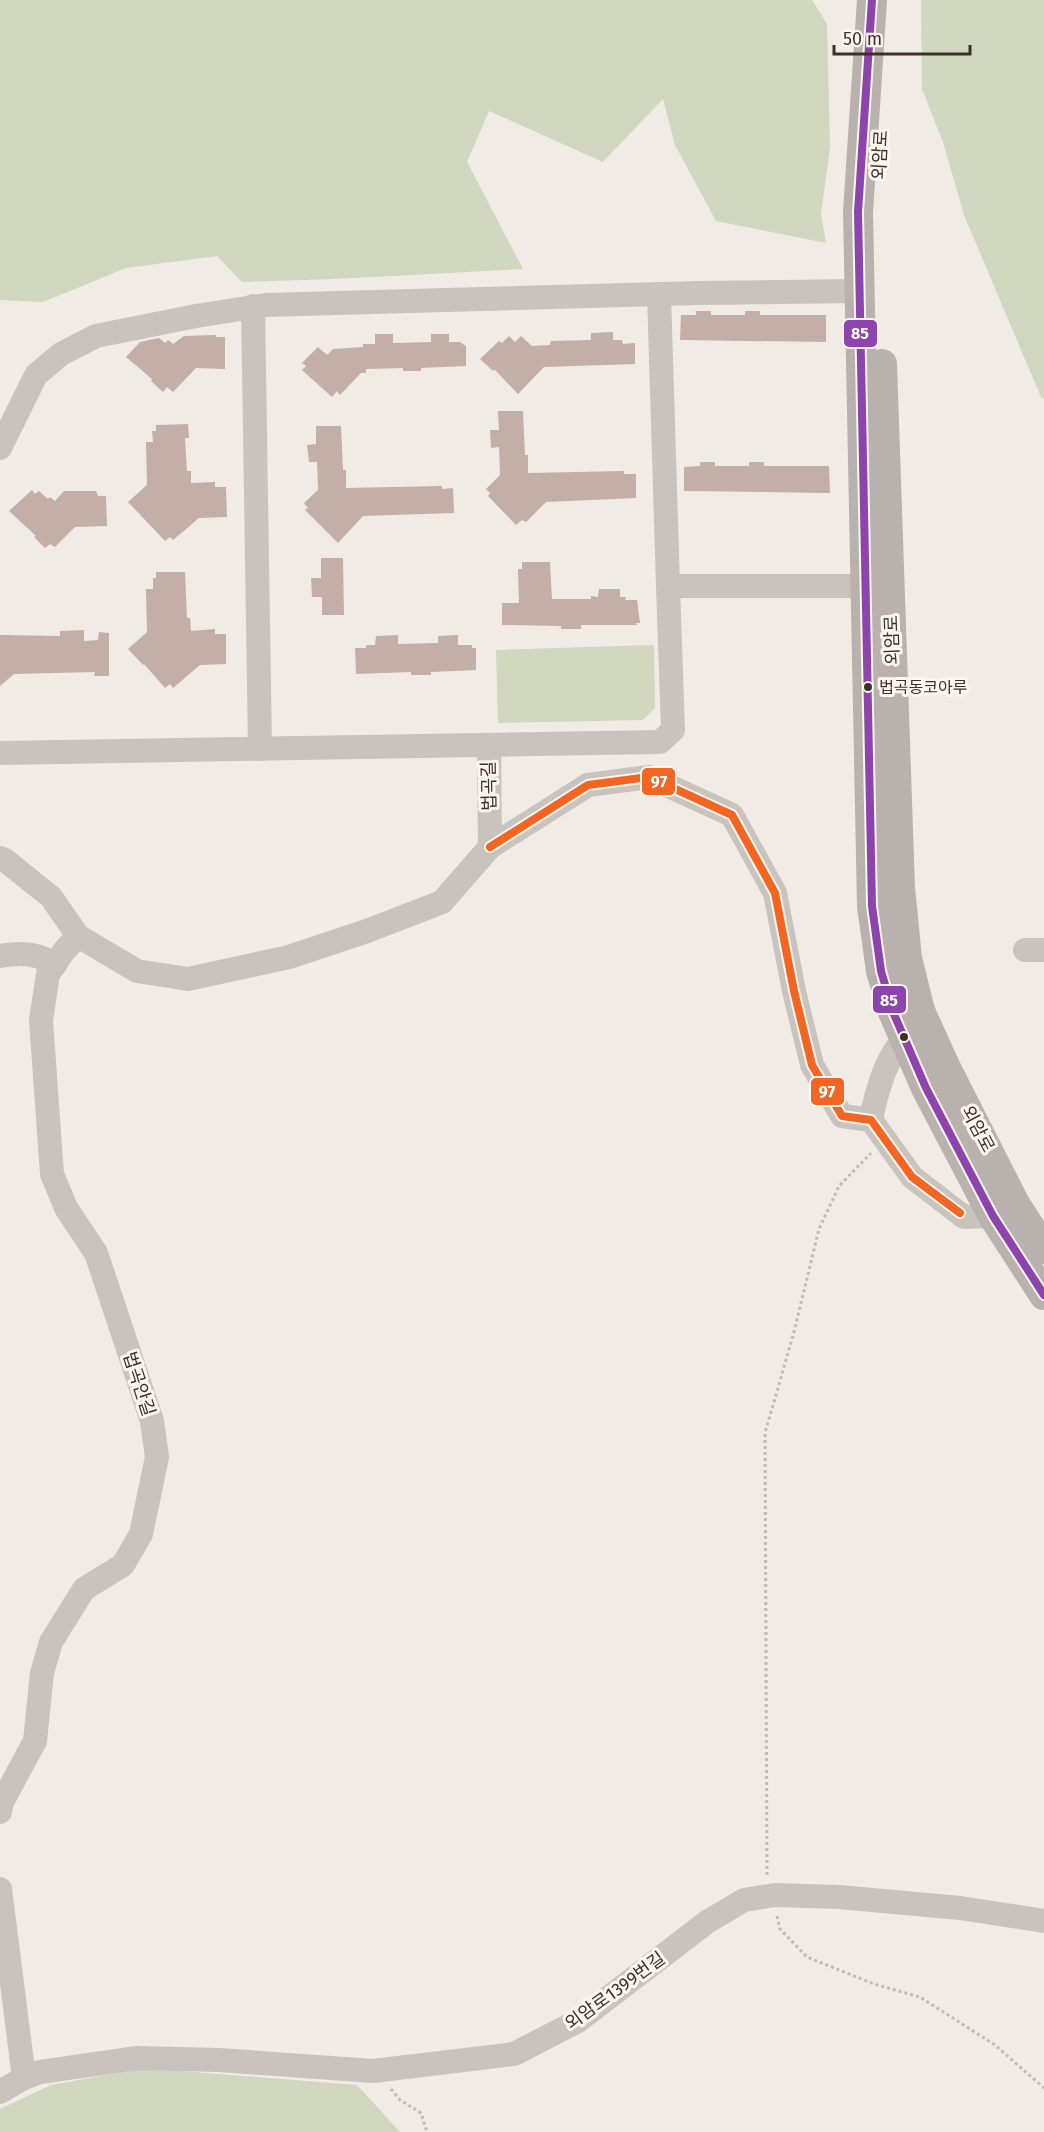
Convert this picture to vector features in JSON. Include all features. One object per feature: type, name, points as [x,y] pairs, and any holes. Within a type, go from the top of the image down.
[{"type":"main road","name":"외암로","points":[[872,0],[858,212],[860,291],[900,888],[907,958],[920,1011],[916,1034],[945,1066],[1004,1210],[1044,1295]]},
{"type":"main road","name":"외암로","points":[[878,586],[878,198],[881,123],[893,0]]},
{"type":"main road","name":"외암로","points":[[1004,1210],[1044,1249]]},
{"type":"street","points":[[0,448],[36,375],[61,354],[96,336],[253,306],[659,294],[860,291]]},
{"type":"street","name":"법곡길","points":[[490,847],[489,745],[660,742],[673,730],[659,294]]},
{"type":"street","points":[[253,306],[260,749]]},
{"type":"street","points":[[668,586],[878,586]]},
{"type":"street","points":[[0,753],[489,745]]},
{"type":"street","points":[[0,858],[51,897],[78,936],[137,971],[188,979],[289,957],[367,931],[442,902],[490,847],[588,786],[650,777],[732,815],[775,893],[794,991],[812,1065],[842,1116],[878,1130],[912,1177],[964,1216],[1004,1210]]},
{"type":"street","name":"법곡안길","points":[[0,1812],[2,1802],[35,1741],[42,1673],[51,1642],[84,1589],[123,1565],[141,1534],[157,1457],[152,1421],[96,1253],[66,1208],[52,1173],[41,1020],[48,974],[78,936]]},
{"type":"street","points":[[0,956],[16,952],[45,957],[55,965]]},
{"type":"street","points":[[878,1130],[877,1090],[895,1051],[916,1034]]},
{"type":"street","points":[[0,1890],[24,2078]]},
{"type":"street","name":"외암로1399번길","points":[[0,2092],[40,2072],[137,2058],[374,2071],[514,2054],[578,2021],[707,1922],[744,1900],[772,1896],[839,1897],[960,1908],[1044,1921]]},
{"type":"path","points":[[878,1130],[839,1186],[819,1229],[794,1332],[765,1433],[767,1878],[780,1929],[807,1957],[874,1984],[920,1998],[995,2044],[1044,2088]]},
{"type":"path","points":[[374,2071],[400,2100],[421,2113],[427,2132]]},
{"type":"green space","points":[[0,0],[812,0],[827,24],[830,148],[821,214],[826,243],[716,221],[675,145],[663,99],[603,162],[489,111],[467,162],[523,269],[242,282],[217,256],[126,268],[43,302],[0,300]]},
{"type":"green space","points":[[921,0],[1044,0],[1044,399],[1041,397],[964,215],[943,142],[922,89]]},
{"type":"green space","points":[[654,645],[655,708],[643,720],[498,723],[496,650]]},
{"type":"green space","points":[[145,2068],[357,2085],[400,2132],[0,2132],[0,2109],[51,2085]]},
{"type":"building","points":[[696,311],[711,311],[711,315],[745,315],[745,311],[760,311],[760,315],[826,315],[826,342],[680,340],[681,315],[696,315]]},
{"type":"building","points":[[613,332],[613,340],[622,340],[623,344],[635,343],[635,364],[544,367],[518,394],[495,370],[493,371],[480,359],[499,341],[502,343],[509,336],[515,342],[521,336],[532,346],[550,345],[551,341],[591,340],[591,333]]},
{"type":"building","points":[[375,334],[393,334],[393,343],[431,342],[431,334],[449,334],[449,342],[460,342],[466,346],[466,366],[421,368],[421,371],[403,371],[403,368],[366,369],[366,373],[361,373],[340,395],[337,391],[332,397],[302,370],[306,366],[302,363],[318,347],[327,355],[333,349],[363,347],[363,344],[375,344]]},
{"type":"building","points":[[216,335],[216,337],[225,337],[225,369],[196,368],[173,392],[167,387],[163,392],[151,381],[152,379],[126,357],[140,342],[159,338],[165,343],[168,340],[173,344],[184,336]]},
{"type":"building","points":[[498,411],[523,411],[528,473],[624,471],[624,474],[636,474],[636,498],[546,502],[526,522],[522,520],[516,525],[488,496],[490,493],[486,489],[500,475],[499,447],[491,448],[490,430],[499,430]]},
{"type":"building","points":[[188,424],[189,438],[185,438],[187,471],[191,471],[191,483],[215,482],[215,487],[226,487],[227,517],[199,518],[173,540],[170,537],[165,541],[128,502],[147,485],[146,442],[153,442],[152,431],[156,431],[156,425]]},
{"type":"building","points":[[316,426],[341,426],[346,488],[442,486],[442,489],[453,488],[454,513],[363,516],[338,543],[305,510],[308,508],[304,503],[318,490],[317,462],[309,462],[307,445],[316,444]]},
{"type":"building","points":[[700,462],[715,462],[715,466],[749,466],[749,462],[764,462],[764,466],[829,466],[830,493],[684,491],[684,467],[700,466]]},
{"type":"building","points":[[32,490],[35,494],[39,491],[48,499],[50,497],[55,501],[64,491],[96,491],[98,496],[106,496],[107,526],[75,527],[55,547],[50,544],[45,548],[34,537],[36,536],[9,511]]},
{"type":"building","points":[[321,558],[343,558],[344,615],[322,615],[322,597],[312,597],[311,578],[321,578]]},
{"type":"building","points":[[522,562],[550,562],[552,599],[591,599],[591,596],[598,597],[599,589],[620,589],[620,597],[626,597],[625,600],[637,600],[640,623],[636,623],[637,625],[581,625],[581,629],[561,629],[561,626],[502,625],[502,603],[519,603],[518,569],[522,569]]},
{"type":"building","points":[[156,572],[185,572],[187,618],[190,618],[191,631],[215,629],[215,634],[226,634],[226,664],[200,665],[173,688],[170,684],[165,688],[128,649],[147,632],[146,589],[153,589],[153,578],[156,578]]},
{"type":"building","points":[[84,630],[84,641],[98,640],[99,632],[109,633],[109,676],[94,676],[95,672],[14,674],[0,686],[0,635],[60,636],[60,631]]},
{"type":"building","points":[[398,635],[398,644],[438,643],[438,636],[458,635],[458,645],[472,645],[472,648],[476,648],[476,670],[431,672],[431,675],[411,675],[411,672],[356,674],[355,648],[375,645],[376,636]]},
{"type":"transit line","name":"85","points":[[872,0],[858,212],[872,906],[881,971],[893,1012],[926,1088],[993,1216],[1044,1295]]},
{"type":"transit line","name":"97","points":[[490,847],[588,785],[649,777],[732,815],[775,893],[794,991],[812,1065],[842,1116],[871,1120],[912,1177],[960,1213]]},
{"type":"place","name":"법곡동코아루","points":[[868,687]]}]
